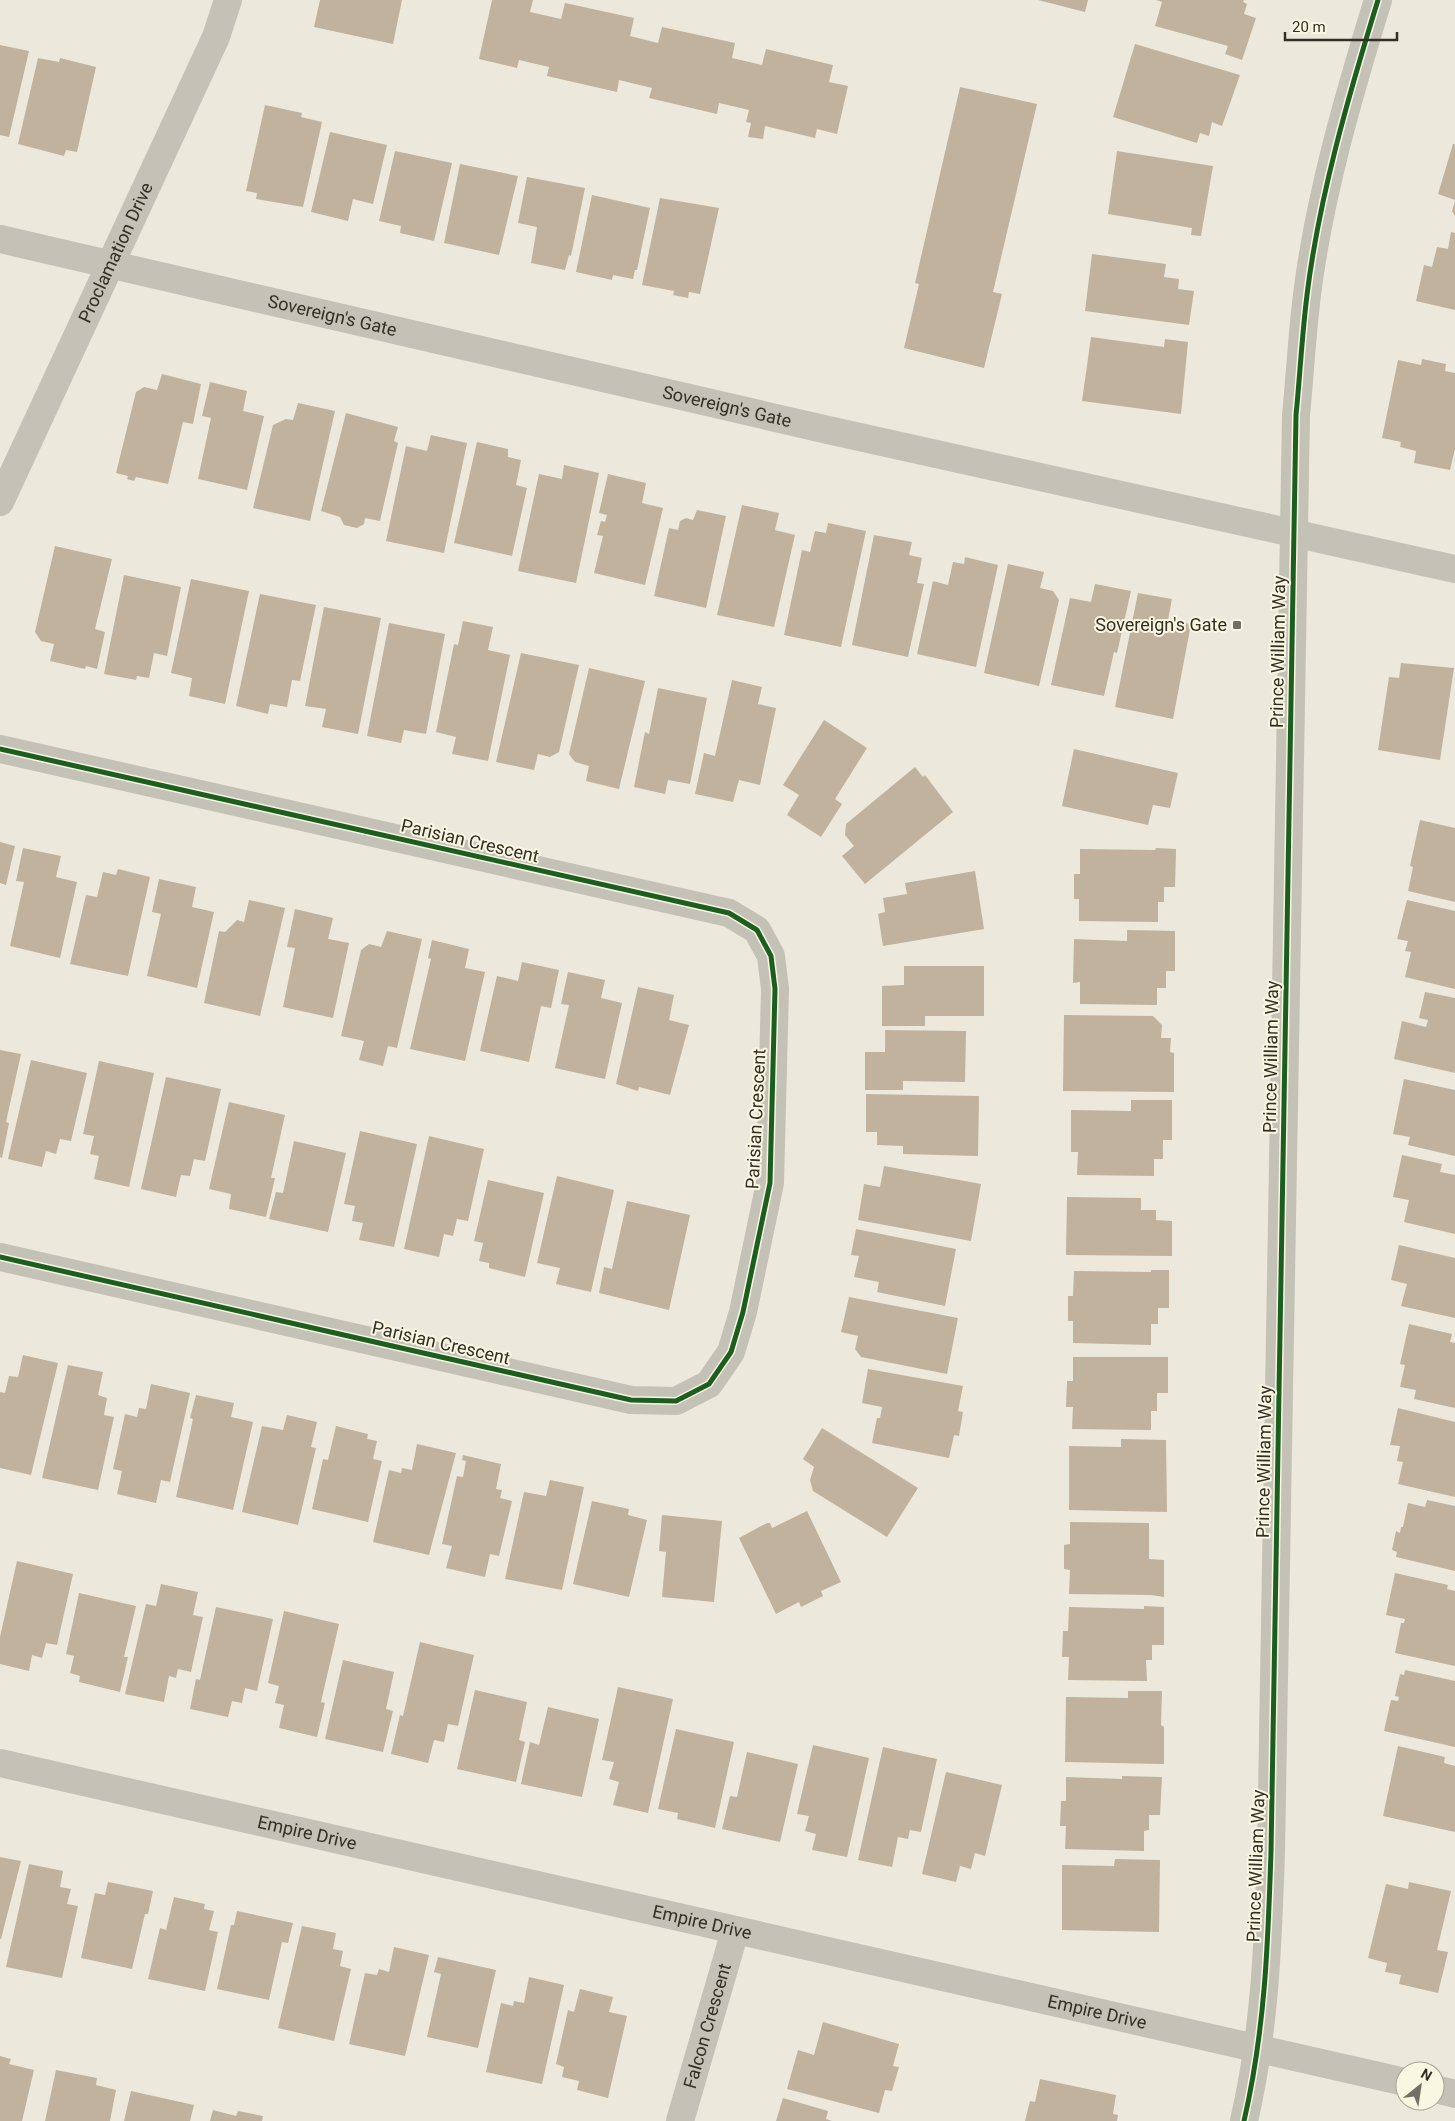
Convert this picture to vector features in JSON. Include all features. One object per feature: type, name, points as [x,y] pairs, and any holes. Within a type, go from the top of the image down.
[{"type":"street","name":"Proclamation Drive","points":[[0,502],[216,37],[228,0]]},
{"type":"street","name":"Prince William Way","points":[[1244,2121],[1258,2050],[1267,1976],[1271,1842],[1296,415],[1307,293],[1338,137],[1378,0]]},
{"type":"street","name":"Sovereign's Gate","points":[[0,239],[828,430],[1455,569]]},
{"type":"street","name":"Parisian Crescent","points":[[0,749],[729,913],[758,930],[771,956],[775,989],[770,1183],[743,1312],[731,1352],[709,1384],[676,1401],[631,1400],[0,1256]]},
{"type":"street","name":"Empire Drive","points":[[0,1763],[1395,2080]]},
{"type":"street","name":"Falcon Crescent","points":[[680,2121],[735,1931]]},
{"type":"building","points":[[320,0],[402,0],[393,44],[314,27]]},
{"type":"building","points":[[492,0],[533,0],[530,12],[561,19],[565,3],[634,18],[630,36],[658,43],[662,27],[735,43],[732,58],[762,65],[766,49],[833,65],[829,82],[848,86],[837,134],[817,129],[815,138],[765,126],[763,139],[748,137],[751,123],[746,122],[749,110],[719,103],[717,114],[649,98],[652,88],[619,80],[617,92],[547,76],[549,67],[519,60],[517,68],[479,59]]},
{"type":"building","points":[[1038,0],[1088,0],[1085,12]]},
{"type":"building","points":[[1156,0],[1244,0],[1243,2],[1247,4],[1244,14],[1256,18],[1242,60],[1225,54],[1228,46],[1155,26],[1162,2]]},
{"type":"building","points":[[1135,44],[1240,75],[1222,126],[1212,122],[1209,136],[1200,133],[1197,143],[1113,117]]},
{"type":"building","points":[[0,45],[29,51],[9,137],[0,135]]},
{"type":"building","points":[[38,58],[59,62],[60,58],[96,67],[77,152],[66,150],[64,156],[18,144]]},
{"type":"building","points":[[960,87],[1037,104],[993,292],[1002,294],[984,368],[904,348],[919,284],[915,283]]},
{"type":"building","points":[[265,105],[302,113],[301,117],[322,122],[303,207],[256,199],[257,193],[246,191]]},
{"type":"building","points":[[330,132],[387,145],[373,204],[353,199],[348,221],[311,212]]},
{"type":"building","points":[[1453,144],[1455,144],[1455,200],[1438,194]]},
{"type":"building","points":[[395,151],[452,163],[434,241],[400,233],[401,226],[379,221]]},
{"type":"building","points":[[1117,151],[1213,166],[1201,236],[1191,235],[1192,228],[1108,214]]},
{"type":"building","points":[[460,164],[518,176],[499,255],[444,243]]},
{"type":"building","points":[[527,177],[585,188],[571,256],[569,255],[565,270],[531,263],[537,227],[518,223]]},
{"type":"building","points":[[592,195],[650,208],[637,270],[635,270],[633,279],[613,275],[612,280],[576,272]]},
{"type":"building","points":[[660,198],[719,208],[700,294],[689,292],[688,298],[673,295],[674,291],[642,285]]},
{"type":"building","points":[[1455,201],[1455,216],[1452,211]]},
{"type":"building","points":[[1451,232],[1455,233],[1455,310],[1416,301],[1424,265],[1432,267],[1437,247],[1448,249]]},
{"type":"building","points":[[1092,254],[1166,264],[1164,277],[1179,279],[1178,289],[1194,291],[1189,325],[1085,311]]},
{"type":"building","points":[[1091,337],[1164,347],[1165,339],[1188,342],[1181,414],[1082,401]]},
{"type":"building","points":[[1422,359],[1446,364],[1445,371],[1455,373],[1455,449],[1450,470],[1414,463],[1416,451],[1400,447],[1401,442],[1382,438],[1398,360],[1421,365]]},
{"type":"building","points":[[162,374],[201,384],[193,424],[183,422],[168,484],[136,477],[134,481],[127,479],[128,476],[116,473],[136,392],[144,387],[157,390]]},
{"type":"building","points":[[210,382],[247,391],[243,411],[264,416],[247,490],[198,479],[211,418],[202,416]]},
{"type":"building","points":[[298,403],[335,411],[310,521],[253,508],[273,425],[286,419],[293,420]]},
{"type":"building","points":[[346,413],[398,427],[394,441],[398,443],[380,521],[365,518],[364,524],[357,528],[344,525],[340,517],[321,511]]},
{"type":"building","points":[[431,435],[467,443],[444,553],[386,541],[406,446],[427,451]]},
{"type":"building","points":[[477,442],[508,449],[508,457],[521,460],[516,485],[527,488],[512,556],[454,543]]},
{"type":"building","points":[[564,465],[599,473],[576,583],[518,571],[539,474],[562,479]]},
{"type":"building","points":[[608,474],[646,483],[642,503],[663,508],[645,585],[594,573],[603,536],[597,535],[601,521],[605,522],[607,515],[599,513]]},
{"type":"building","points":[[742,505],[779,513],[775,530],[795,535],[774,627],[717,615]]},
{"type":"building","points":[[697,510],[726,516],[706,608],[654,596],[669,528],[678,530],[680,521],[686,518],[693,520]]},
{"type":"building","points":[[828,523],[866,531],[841,647],[784,635],[802,550],[810,552],[815,531],[826,533]]},
{"type":"building","points":[[874,535],[912,542],[909,555],[922,558],[917,583],[924,584],[908,657],[852,645]]},
{"type":"building","points":[[55,546],[112,559],[95,629],[105,632],[97,669],[86,666],[85,669],[50,661],[54,644],[41,641],[35,632]]},
{"type":"building","points":[[965,557],[998,565],[976,667],[917,654],[933,581],[948,585],[953,562],[964,564]]},
{"type":"building","points":[[1008,564],[1044,572],[1040,588],[1053,591],[1059,600],[1039,686],[984,673]]},
{"type":"building","points":[[124,575],[181,587],[167,656],[154,653],[149,678],[137,676],[136,680],[104,674]]},
{"type":"building","points":[[191,579],[249,591],[225,704],[189,696],[192,678],[171,673]]},
{"type":"building","points":[[1095,584],[1131,591],[1117,653],[1114,652],[1104,696],[1051,685],[1070,598],[1091,602]]},
{"type":"building","points":[[1138,593],[1172,599],[1168,620],[1191,624],[1173,719],[1115,707]]},
{"type":"building","points":[[260,594],[316,605],[300,681],[292,680],[287,707],[270,704],[268,714],[236,706]]},
{"type":"building","points":[[324,607],[381,618],[358,734],[322,727],[326,709],[305,706]]},
{"type":"building","points":[[463,621],[493,627],[488,650],[510,655],[488,761],[452,754],[456,737],[436,732],[454,644],[458,645]]},
{"type":"building","points":[[389,623],[445,634],[426,734],[404,730],[401,743],[367,736]]},
{"type":"building","points":[[521,653],[579,665],[559,752],[550,757],[538,754],[534,770],[496,762]]},
{"type":"building","points":[[1401,663],[1454,668],[1440,760],[1378,750],[1389,677],[1399,678]]},
{"type":"building","points":[[589,668],[645,681],[619,789],[586,781],[589,766],[575,762],[569,754]]},
{"type":"building","points":[[732,680],[762,687],[758,704],[776,708],[760,785],[739,780],[733,802],[695,794],[704,753],[715,756]]},
{"type":"building","points":[[658,688],[707,698],[690,784],[668,780],[665,794],[634,787],[645,732],[649,734]]},
{"type":"building","points":[[824,720],[867,748],[835,799],[842,804],[821,837],[787,815],[799,795],[783,785]]},
{"type":"building","points":[[1074,749],[1178,773],[1170,808],[1153,805],[1148,825],[1062,806]]},
{"type":"building","points":[[915,767],[923,777],[925,775],[953,812],[865,884],[842,856],[854,846],[845,835],[846,824]]},
{"type":"building","points":[[1420,820],[1455,828],[1455,902],[1408,891],[1413,867],[1410,866]]},
{"type":"building","points":[[0,842],[15,846],[6,885],[0,883]]},
{"type":"building","points":[[23,848],[61,856],[56,877],[77,882],[60,958],[10,946],[24,882],[16,881]]},
{"type":"building","points":[[1156,848],[1176,849],[1175,887],[1164,887],[1164,902],[1158,902],[1158,922],[1079,921],[1079,899],[1074,899],[1074,874],[1080,874],[1080,849],[1155,850]]},
{"type":"building","points":[[118,869],[150,877],[128,976],[70,964],[86,895],[97,897],[103,872],[116,875]]},
{"type":"building","points":[[975,871],[984,929],[883,946],[878,914],[885,912],[883,898],[907,894],[905,883]]},
{"type":"building","points":[[159,879],[196,887],[192,907],[214,912],[197,988],[147,976],[161,914],[152,912]]},
{"type":"building","points":[[249,900],[285,908],[260,1016],[204,1003],[219,931],[225,932],[237,920],[244,922]]},
{"type":"building","points":[[1407,900],[1455,911],[1455,989],[1405,977],[1411,952],[1405,951],[1408,941],[1397,939]]},
{"type":"building","points":[[295,909],[333,918],[328,939],[349,943],[333,1018],[283,1007],[295,948],[287,947]]},
{"type":"building","points":[[1127,930],[1175,931],[1175,971],[1166,971],[1166,988],[1157,988],[1157,1005],[1080,1004],[1080,982],[1073,983],[1074,939],[1127,941]]},
{"type":"building","points":[[387,931],[422,939],[397,1048],[388,1046],[383,1066],[359,1060],[364,1041],[341,1036],[361,950],[369,944],[381,947]]},
{"type":"building","points":[[432,940],[469,949],[465,968],[485,972],[465,1061],[410,1049],[431,959],[428,958]]},
{"type":"building","points":[[522,962],[559,970],[551,1008],[541,1006],[529,1062],[480,1051],[497,976],[518,981]]},
{"type":"building","points":[[904,966],[984,966],[984,1016],[925,1016],[925,1026],[882,1026],[882,986],[904,985]]},
{"type":"building","points":[[568,972],[605,980],[601,998],[622,1003],[605,1079],[555,1068],[569,1005],[561,1004]]},
{"type":"building","points":[[638,987],[674,995],[669,1020],[689,1025],[670,1095],[639,1087],[638,1091],[616,1084]]},
{"type":"building","points":[[1425,992],[1455,998],[1455,1073],[1394,1059],[1402,1021],[1426,1027],[1428,1020],[1419,1018]]},
{"type":"building","points":[[1064,1015],[1153,1016],[1162,1025],[1161,1038],[1171,1038],[1170,1052],[1174,1053],[1174,1092],[1063,1091]]},
{"type":"building","points":[[885,1030],[966,1031],[965,1082],[903,1081],[903,1090],[865,1090],[865,1052],[885,1052]]},
{"type":"building","points":[[0,1050],[21,1054],[6,1122],[9,1123],[2,1158],[0,1157]]},
{"type":"building","points":[[31,1060],[87,1073],[71,1141],[60,1139],[56,1154],[46,1151],[42,1167],[8,1159]]},
{"type":"building","points":[[99,1061],[154,1073],[129,1187],[94,1179],[99,1156],[90,1154],[94,1136],[83,1134]]},
{"type":"building","points":[[166,1077],[221,1089],[205,1161],[194,1159],[190,1176],[181,1175],[176,1197],[141,1189]]},
{"type":"building","points":[[1404,1079],[1455,1090],[1455,1156],[1408,1145],[1410,1137],[1393,1134]]},
{"type":"building","points":[[866,1094],[979,1096],[978,1156],[903,1154],[903,1146],[877,1145],[877,1132],[866,1132]]},
{"type":"building","points":[[1131,1100],[1172,1100],[1172,1140],[1163,1140],[1163,1159],[1154,1159],[1154,1176],[1077,1175],[1078,1152],[1071,1152],[1071,1110],[1131,1111]]},
{"type":"building","points":[[229,1102],[285,1115],[271,1178],[275,1178],[266,1217],[229,1209],[231,1194],[209,1189]]},
{"type":"building","points":[[360,1131],[417,1144],[394,1247],[359,1240],[363,1223],[352,1221],[355,1206],[344,1204]]},
{"type":"building","points":[[429,1136],[484,1149],[468,1221],[457,1219],[453,1236],[444,1234],[439,1257],[404,1249]]},
{"type":"building","points":[[294,1141],[346,1153],[328,1232],[269,1219],[276,1192],[283,1193]]},
{"type":"building","points":[[1402,1155],[1442,1164],[1440,1172],[1455,1175],[1455,1234],[1404,1222],[1409,1200],[1393,1197]]},
{"type":"building","points":[[884,1166],[981,1184],[971,1241],[858,1220],[864,1184],[880,1187]]},
{"type":"building","points":[[557,1176],[614,1190],[591,1292],[556,1284],[560,1268],[537,1263]]},
{"type":"building","points":[[488,1180],[544,1193],[525,1277],[489,1268],[489,1263],[479,1261],[483,1243],[474,1241]]},
{"type":"building","points":[[1067,1197],[1141,1198],[1141,1210],[1156,1210],[1156,1220],[1172,1221],[1172,1256],[1066,1255]]},
{"type":"building","points":[[627,1201],[690,1215],[669,1310],[599,1293],[604,1267],[612,1269]]},
{"type":"building","points":[[856,1229],[956,1249],[945,1306],[877,1292],[879,1282],[854,1277],[859,1256],[851,1255]]},
{"type":"building","points":[[1399,1245],[1455,1258],[1455,1318],[1401,1306],[1407,1284],[1391,1280]]},
{"type":"building","points":[[1151,1270],[1169,1270],[1169,1308],[1158,1308],[1158,1324],[1151,1324],[1151,1345],[1073,1343],[1073,1321],[1068,1321],[1068,1296],[1073,1296],[1074,1271],[1151,1272]]},
{"type":"building","points":[[849,1297],[958,1318],[947,1374],[861,1357],[855,1349],[858,1336],[841,1332]]},
{"type":"building","points":[[1409,1324],[1452,1334],[1450,1342],[1455,1343],[1455,1408],[1414,1399],[1416,1390],[1400,1387],[1405,1365],[1400,1364]]},
{"type":"building","points":[[23,1355],[58,1363],[31,1475],[0,1468],[0,1392],[5,1393],[9,1376],[18,1377]]},
{"type":"building","points":[[1073,1357],[1168,1357],[1168,1393],[1157,1393],[1157,1411],[1151,1411],[1151,1430],[1072,1429],[1073,1407],[1066,1407],[1067,1381],[1073,1381]]},
{"type":"building","points":[[68,1365],[103,1372],[98,1395],[107,1398],[104,1415],[114,1417],[98,1490],[42,1478]]},
{"type":"building","points":[[868,1369],[963,1386],[958,1411],[963,1412],[959,1436],[954,1435],[949,1458],[872,1443],[877,1418],[880,1418],[882,1407],[862,1403]]},
{"type":"building","points":[[151,1384],[190,1393],[170,1482],[161,1480],[156,1503],[117,1494],[122,1471],[113,1469],[125,1414],[137,1417],[139,1408],[146,1409]]},
{"type":"building","points":[[196,1395],[234,1403],[231,1417],[253,1422],[233,1510],[176,1497],[193,1419],[190,1418]]},
{"type":"building","points":[[1398,1408],[1455,1422],[1455,1497],[1398,1484],[1403,1462],[1397,1461],[1400,1446],[1390,1445]]},
{"type":"building","points":[[287,1415],[317,1422],[311,1447],[316,1448],[298,1525],[242,1512],[262,1426],[283,1430]]},
{"type":"building","points":[[336,1426],[368,1434],[367,1439],[377,1441],[373,1459],[382,1461],[368,1522],[312,1509],[323,1459],[328,1460]]},
{"type":"building","points":[[822,1428],[918,1488],[887,1537],[813,1491],[810,1480],[814,1467],[803,1459]]},
{"type":"building","points":[[1121,1439],[1166,1440],[1167,1512],[1069,1510],[1069,1446],[1121,1447]]},
{"type":"building","points":[[417,1444],[456,1453],[429,1555],[373,1542],[389,1470],[401,1473],[402,1468],[412,1470]]},
{"type":"building","points":[[463,1455],[501,1464],[496,1489],[502,1490],[500,1498],[512,1501],[499,1556],[490,1554],[485,1577],[446,1568],[452,1546],[442,1544],[457,1476],[463,1477],[466,1461],[462,1460]]},
{"type":"building","points":[[550,1480],[584,1487],[562,1590],[505,1579],[524,1492],[546,1496]]},
{"type":"building","points":[[1427,1500],[1455,1506],[1455,1571],[1396,1557],[1397,1552],[1392,1550],[1396,1531],[1400,1533],[1401,1527],[1403,1527],[1408,1503],[1425,1507]]},
{"type":"building","points":[[592,1501],[629,1509],[628,1515],[647,1520],[629,1597],[573,1584]]},
{"type":"building","points":[[807,1511],[841,1582],[821,1591],[823,1596],[801,1607],[799,1602],[776,1614],[739,1538],[767,1523],[770,1523],[772,1528]]},
{"type":"building","points":[[662,1515],[722,1521],[714,1602],[662,1597],[666,1552],[659,1551]]},
{"type":"building","points":[[1070,1522],[1149,1523],[1149,1559],[1164,1560],[1164,1597],[1151,1595],[1069,1594],[1070,1570],[1064,1569],[1064,1545],[1070,1544]]},
{"type":"building","points":[[17,1561],[73,1574],[57,1645],[46,1643],[42,1658],[32,1655],[29,1671],[0,1664],[0,1637]]},
{"type":"building","points":[[1395,1573],[1448,1585],[1447,1589],[1455,1591],[1455,1666],[1395,1653],[1401,1623],[1404,1623],[1405,1619],[1386,1615]]},
{"type":"building","points":[[161,1584],[198,1592],[193,1615],[203,1617],[191,1672],[178,1669],[176,1678],[169,1676],[164,1702],[125,1694],[146,1604],[156,1606]]},
{"type":"building","points":[[79,1593],[136,1606],[124,1657],[128,1657],[120,1692],[79,1682],[80,1676],[70,1673],[74,1656],[66,1654]]},
{"type":"building","points":[[1144,1606],[1164,1607],[1164,1645],[1152,1645],[1152,1660],[1146,1660],[1147,1681],[1068,1680],[1069,1657],[1062,1657],[1063,1631],[1068,1631],[1069,1607],[1144,1609]]},
{"type":"building","points":[[216,1607],[273,1619],[257,1691],[245,1688],[242,1703],[232,1701],[228,1717],[190,1709],[196,1679],[200,1680]]},
{"type":"building","points":[[284,1611],[339,1624],[321,1702],[325,1703],[317,1737],[279,1728],[284,1705],[275,1703],[279,1686],[268,1683]]},
{"type":"building","points":[[420,1642],[474,1655],[458,1726],[448,1724],[444,1742],[434,1740],[428,1763],[391,1754],[400,1715],[403,1716]]},
{"type":"building","points":[[343,1660],[394,1672],[386,1709],[393,1711],[383,1752],[325,1739]]},
{"type":"building","points":[[1405,1670],[1455,1681],[1455,1747],[1384,1731],[1391,1700],[1398,1701],[1399,1697],[1395,1696],[1400,1674],[1404,1675]]},
{"type":"building","points":[[618,1687],[673,1699],[648,1813],[613,1805],[619,1782],[609,1779],[614,1762],[602,1760]]},
{"type":"building","points":[[475,1690],[527,1702],[519,1740],[525,1742],[516,1782],[457,1769]]},
{"type":"building","points":[[1128,1691],[1162,1691],[1161,1725],[1164,1727],[1164,1764],[1065,1762],[1066,1697],[1128,1698]]},
{"type":"building","points":[[548,1707],[599,1719],[582,1797],[521,1784],[530,1742],[539,1745]]},
{"type":"building","points":[[676,1729],[734,1742],[715,1828],[677,1819],[678,1813],[658,1809]]},
{"type":"building","points":[[813,1745],[869,1758],[847,1857],[812,1850],[816,1834],[805,1831],[809,1816],[797,1814]]},
{"type":"building","points":[[1398,1746],[1445,1757],[1444,1763],[1455,1766],[1455,1832],[1383,1816]]},
{"type":"building","points":[[883,1747],[937,1759],[921,1832],[910,1830],[908,1839],[898,1837],[892,1867],[858,1860]]},
{"type":"building","points":[[747,1752],[798,1764],[780,1842],[722,1829],[730,1796],[737,1797]]},
{"type":"building","points":[[946,1772],[1002,1785],[985,1856],[975,1853],[971,1869],[960,1866],[956,1882],[922,1874]]},
{"type":"building","points":[[1122,1776],[1162,1777],[1160,1815],[1149,1815],[1149,1830],[1144,1831],[1144,1851],[1065,1849],[1066,1826],[1060,1826],[1061,1801],[1066,1801],[1066,1777],[1122,1779]]},
{"type":"building","points":[[0,1857],[21,1861],[1,1939],[0,1939]]},
{"type":"building","points":[[1115,1859],[1160,1860],[1159,1932],[1062,1930],[1062,1865],[1114,1866]]},
{"type":"building","points":[[29,1864],[63,1871],[60,1887],[71,1889],[67,1904],[78,1906],[62,1978],[6,1967]]},
{"type":"building","points":[[108,1882],[153,1891],[148,1914],[145,1914],[132,1969],[81,1958],[95,1893],[105,1895]]},
{"type":"building","points":[[1409,1882],[1451,1891],[1437,1950],[1448,1952],[1438,1993],[1399,1984],[1401,1975],[1385,1972],[1387,1963],[1368,1958],[1386,1884],[1408,1889]]},
{"type":"building","points":[[174,1897],[205,1904],[204,1909],[214,1911],[209,1930],[218,1932],[205,1991],[148,1979],[160,1928],[166,1930]]},
{"type":"building","points":[[237,1911],[293,1923],[288,1943],[282,1942],[269,2000],[217,1989],[231,1925],[234,1925]]},
{"type":"building","points":[[302,1926],[336,1933],[333,1949],[343,1951],[340,1966],[351,1969],[334,2041],[278,2028]]},
{"type":"building","points":[[394,1947],[429,1955],[405,2056],[349,2044],[365,1973],[377,1975],[379,1969],[389,1972]]},
{"type":"building","points":[[438,1957],[496,1970],[478,2048],[427,2037],[441,1974],[434,1972]]},
{"type":"building","points":[[529,1977],[564,1985],[542,2084],[486,2072],[501,2003],[513,2006],[514,2001],[524,2003]]},
{"type":"building","points":[[580,1989],[613,1997],[609,2012],[627,2016],[608,2098],[577,2090],[579,2081],[562,2077],[564,2067],[556,2064],[568,2010],[574,2012]]},
{"type":"building","points":[[823,2022],[899,2044],[893,2066],[899,2067],[892,2091],[885,2090],[879,2113],[787,2089],[798,2050],[814,2055]]},
{"type":"building","points":[[0,2056],[11,2059],[9,2064],[34,2070],[22,2121],[0,2121]]},
{"type":"building","points":[[56,2070],[97,2078],[96,2085],[116,2090],[110,2121],[45,2121]]},
{"type":"building","points":[[1040,2079],[1116,2095],[1113,2114],[1118,2115],[1117,2121],[1025,2121],[1030,2101],[1035,2102]]},
{"type":"building","points":[[131,2091],[194,2105],[190,2121],[124,2121]]},
{"type":"building","points":[[783,2098],[828,2111],[826,2119],[832,2121],[776,2121]]},
{"type":"building","points":[[213,2110],[236,2116],[238,2111],[263,2116],[262,2121],[210,2121]]},
{"type":"cycle path","points":[[1244,2121],[1257,2054],[1261,2020],[1267,1954],[1271,1852],[1296,415],[1307,295],[1319,221],[1336,146],[1378,0]]},
{"type":"cycle path","points":[[0,749],[729,913],[757,930],[771,956],[775,989],[770,1183],[743,1312],[731,1352],[709,1384],[676,1401],[631,1400],[0,1257]]},
{"type":"place","name":"Sovereign's Gate","points":[[1237,625]]}]
